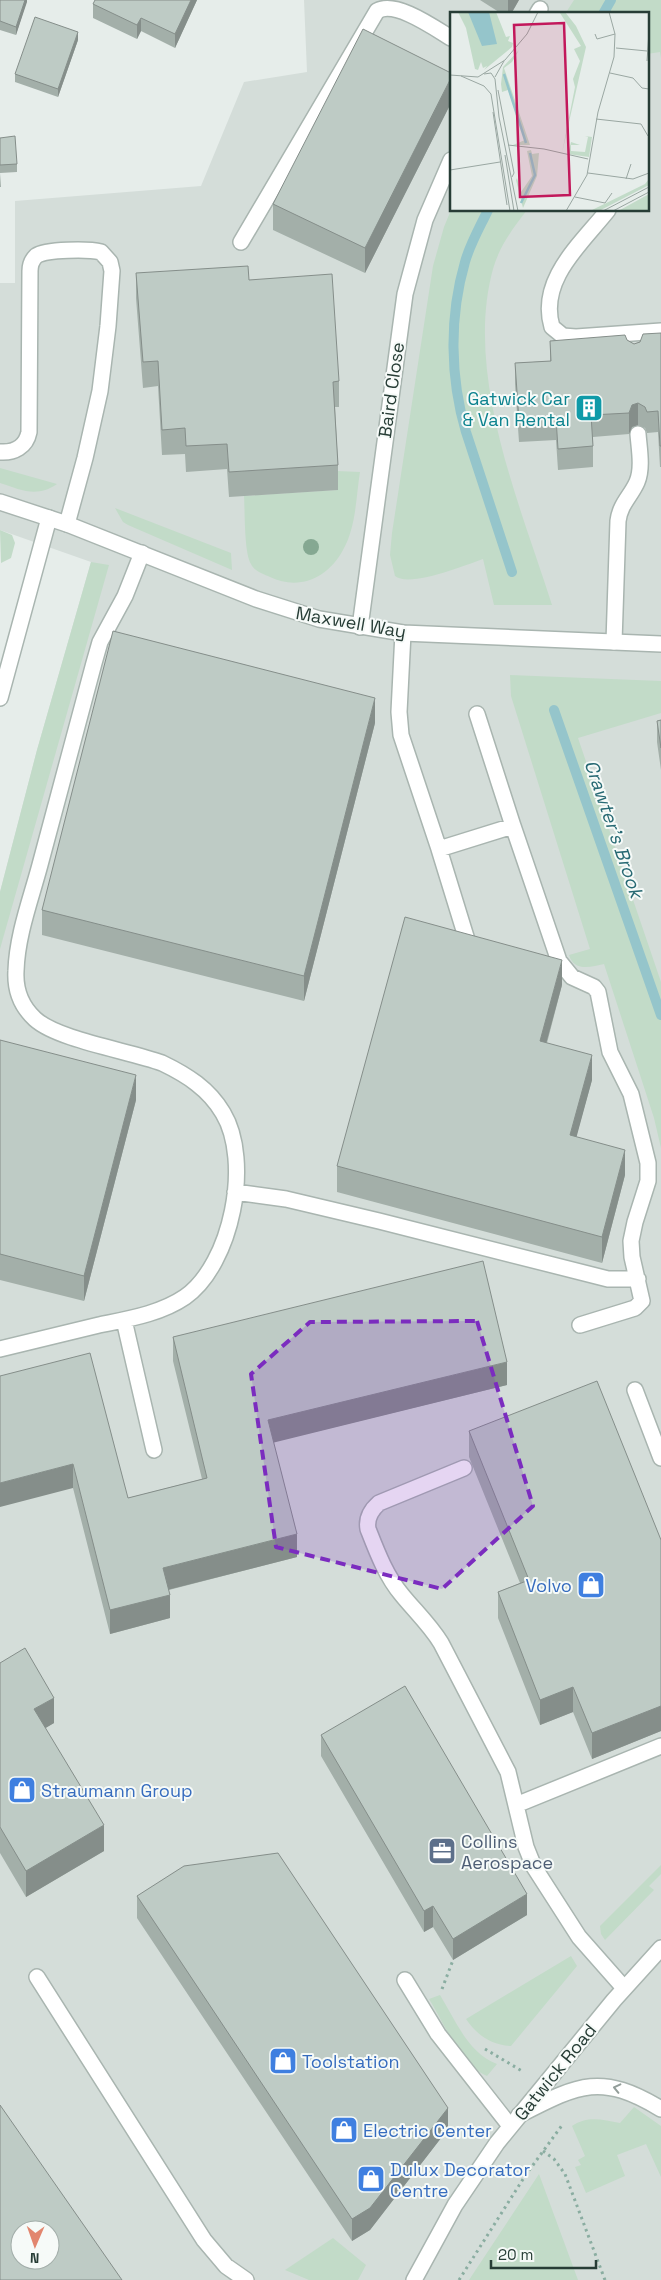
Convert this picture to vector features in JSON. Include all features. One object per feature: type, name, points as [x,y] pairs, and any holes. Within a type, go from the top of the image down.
[{"type":"street","points":[[241,242],[377,11],[382,6],[390,4],[401,6],[450,37]]},
{"type":"street","name":"Baird Close","points":[[360,627],[401,315],[425,220],[450,162]]},
{"type":"street","points":[[607,211],[557,276],[550,296],[550,322],[554,331],[568,337],[661,331]]},
{"type":"street","points":[[0,452],[12,451],[20,447],[26,440],[29,432],[30,270],[32,261],[37,256],[51,252],[101,252],[110,262],[112,271],[107,342],[94,420],[67,524]]},
{"type":"street","points":[[632,333],[633,348]]},
{"type":"street","points":[[614,642],[618,521],[621,507],[639,475],[638,434]]},
{"type":"street","name":"Maxwell Way","points":[[0,502],[67,524],[306,617],[403,633],[661,644]]},
{"type":"street","points":[[0,698],[49,518]]},
{"type":"street","points":[[0,1349],[124,1320],[169,1306],[186,1296],[200,1282],[220,1250],[230,1220],[235,1192],[236,1162],[232,1136],[224,1114],[204,1089],[184,1074],[162,1063],[69,1036],[46,1027],[30,1014],[19,995],[16,985],[17,959],[26,916],[100,642],[125,596],[142,553]]},
{"type":"street","points":[[403,633],[399,712],[401,735],[467,940]]},
{"type":"street","points":[[477,714],[556,957],[572,977],[594,987],[598,992],[612,1057],[627,1083],[635,1104],[649,1171],[647,1186],[632,1234],[632,1250],[642,1298],[638,1306],[580,1325]]},
{"type":"street","points":[[439,849],[513,826]]},
{"type":"street","points":[[235,1192],[286,1199],[608,1279],[638,1279]]},
{"type":"street","points":[[124,1320],[154,1450]]},
{"type":"street","points":[[635,1390],[661,1458]]},
{"type":"street","points":[[464,1468],[380,1503],[370,1513],[367,1526],[391,1580],[430,1626],[441,1643],[508,1772],[528,1854],[539,1875],[579,1937],[624,1988]]},
{"type":"street","points":[[516,1805],[661,1746]]},
{"type":"street","name":"Gatwick Road","points":[[414,2280],[455,2205],[515,2120],[624,1988],[661,1948]]},
{"type":"street","points":[[37,1978],[204,2240],[226,2266],[246,2280]]},
{"type":"street","points":[[405,1980],[438,2034],[515,2120],[570,2090],[596,2086],[625,2090],[661,2109]]},
{"type":"path","points":[[446,1995],[442,1988],[453,1960]]},
{"type":"path","points":[[479,2044],[544,2085]]},
{"type":"path","points":[[459,2280],[543,2151],[569,2119]]},
{"type":"path","points":[[543,2151],[554,2159],[565,2174],[605,2280]]},
{"type":"highlighted area","points":[[477,1321],[533,1506],[442,1589],[276,1547],[251,1374],[310,1322]]},
{"type":"shaded area","points":[[304,0],[661,0],[661,2280],[0,2280],[0,892],[37,750],[91,562],[0,530],[0,283],[15,283],[15,201],[201,186],[244,82],[307,72]]},
{"type":"green space","points":[[574,0],[661,0],[661,58],[660,52],[648,54],[648,12],[566,12]]},
{"type":"green space","points":[[451,211],[526,211],[503,245],[493,269],[486,310],[485,352],[490,395],[500,439],[525,525],[552,605],[494,605],[483,559],[425,577],[402,579],[395,576],[390,555],[392,533],[433,266]]},
{"type":"green space","points":[[0,468],[57,484],[43,491],[22,490],[0,483]]},
{"type":"green space","points":[[337,471],[360,472],[351,532],[337,560],[321,575],[302,582],[281,581],[254,569],[247,551],[244,496],[338,490]]},
{"type":"green space","points":[[115,508],[231,553],[232,570],[128,525],[123,522]]},
{"type":"green space","points":[[0,530],[12,535],[15,543],[11,558],[1,563]]},
{"type":"green space","points":[[91,562],[109,565],[0,949],[0,892],[37,750]]},
{"type":"green space","points":[[510,675],[661,681],[661,713],[578,738],[661,982],[661,1148],[654,1118],[604,964],[589,967],[579,966],[571,960],[569,955],[590,949],[511,696]]},
{"type":"green space","points":[[661,1865],[661,1874],[649,1886],[654,1890],[605,1940],[601,1934],[600,1926]]},
{"type":"green space","points":[[571,1956],[577,1966],[511,2046],[497,2044],[485,2038],[466,2019]]},
{"type":"green space","points":[[440,1995],[470,2044],[487,2059],[497,2064],[487,2076],[469,2063],[447,2031],[429,1999]]},
{"type":"green space","points":[[634,2107],[661,2126],[661,2177],[646,2144],[617,2155],[625,2176],[586,2193],[575,2167],[581,2165],[578,2160],[585,2156],[572,2126],[590,2119],[620,2123]]},
{"type":"green space","points":[[539,2174],[578,2280],[469,2280]]},
{"type":"green space","points":[[333,2238],[366,2265],[358,2280],[309,2280],[285,2270]]},
{"type":"building","points":[[0,0],[25,0],[16,27],[0,21]]},
{"type":"building","points":[[95,0],[191,0],[175,34],[141,18],[137,25],[93,4]]},
{"type":"building","points":[[35,17],[78,32],[58,89],[15,74]]},
{"type":"building","points":[[363,29],[450,72],[450,80],[365,248],[273,204]]},
{"type":"building","points":[[15,136],[17,164],[0,165],[0,138]]},
{"type":"building","points":[[248,266],[249,280],[332,274],[339,381],[333,382],[338,465],[229,472],[227,444],[186,446],[185,428],[162,430],[158,361],[143,362],[136,273]]},
{"type":"building","name":"Gatwick Car & Van Rental","points":[[661,333],[661,446],[658,411],[647,412],[645,407],[638,403],[632,405],[629,413],[591,415],[593,446],[558,449],[556,418],[519,421],[515,363],[551,361],[550,341],[625,335],[627,340],[634,344],[640,342],[643,334]]},
{"type":"building","points":[[113,631],[375,698],[304,976],[42,910]]},
{"type":"building","points":[[661,720],[661,748],[657,721]]},
{"type":"building","points":[[405,917],[562,960],[540,1041],[592,1055],[570,1135],[625,1150],[602,1237],[337,1166]]},
{"type":"building","points":[[0,1040],[136,1075],[84,1276],[0,1254]]},
{"type":"building","points":[[483,1261],[507,1362],[268,1420],[297,1534],[163,1568],[170,1595],[110,1610],[73,1464],[0,1483],[0,1376],[90,1353],[128,1498],[207,1478],[173,1337]]},
{"type":"building","name":"Volvo","points":[[597,1381],[661,1540],[661,1706],[592,1733],[573,1687],[540,1700],[498,1592],[529,1580],[469,1431]]},
{"type":"building","points":[[25,1648],[54,1698],[34,1709],[104,1825],[26,1871],[0,1827],[0,1663]]},
{"type":"building","points":[[405,1686],[527,1894],[453,1939],[433,1906],[424,1911],[321,1735]]},
{"type":"building","points":[[278,1853],[448,2108],[370,2208],[352,2219],[137,1896],[184,1866]]},
{"type":"building","points":[[0,2105],[122,2280],[0,2280]]},
{"type":"waterway","name":"Crawter's Brook","points":[[604,12],[611,0]]},
{"type":"waterway","name":"Crawter's Brook","points":[[488,211],[465,262],[460,283],[454,326],[454,369],[466,432],[512,572]]},
{"type":"waterway","name":"Crawter's Brook","points":[[554,710],[661,1015]]},
{"type":"place","name":"Gatwick Car & Van Rental","points":[[589,408]]},
{"type":"place","name":"Volvo","points":[[591,1585]]},
{"type":"place","name":"Straumann Group","points":[[22,1790]]},
{"type":"place","name":"Collins Aerospace","points":[[442,1851]]},
{"type":"place","name":"Toolstation","points":[[283,2061]]},
{"type":"place","name":"Electric Center","points":[[344,2130]]},
{"type":"place","name":"Dulux Decorator Centre","points":[[371,2179]]}]
